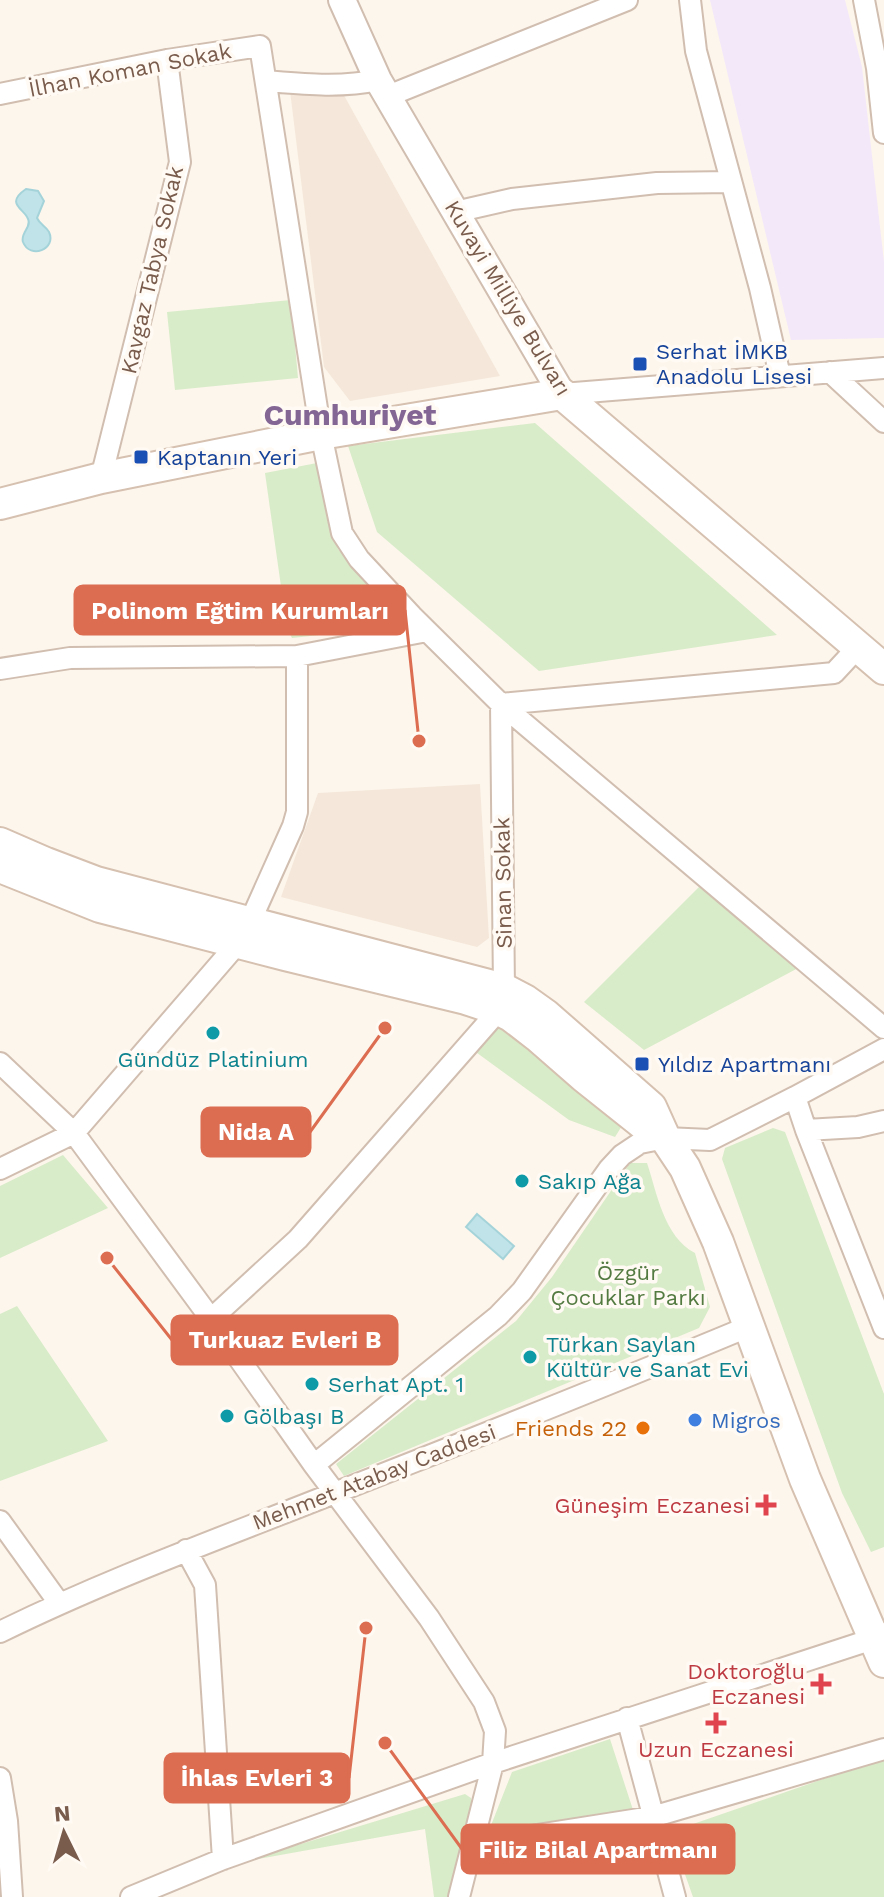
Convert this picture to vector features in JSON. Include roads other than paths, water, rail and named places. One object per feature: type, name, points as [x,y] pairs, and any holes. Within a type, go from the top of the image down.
[{"type":"main road","points":[[0,504],[101,478],[321,434],[562,394]]},
{"type":"main road","name":"Kuvayi Milliye Bulvarı","points":[[562,394],[884,669]]},
{"type":"main road","points":[[0,843],[96,882],[244,933]]},
{"type":"main road","points":[[0,867],[100,907],[244,933],[501,1000],[525,1000],[651,1107],[700,1200],[750,1326],[805,1479],[880,1644]]},
{"type":"street","name":"Kuvayi Milliye Bulvarı","points":[[342,0],[383,88],[562,394]]},
{"type":"street","points":[[627,0],[383,88],[360,84],[315,85],[266,81],[321,434],[342,533],[359,559],[501,704],[884,1028]]},
{"type":"street","points":[[690,0],[696,51],[760,288],[780,376]]},
{"type":"street","points":[[864,0],[877,68],[884,133]]},
{"type":"street","name":"İlhan Koman Sokak","points":[[0,94],[167,60],[260,46],[266,81]]},
{"type":"street","name":"Kavgaz Tabya Sokak","points":[[101,478],[180,162],[167,60]]},
{"type":"street","points":[[455,212],[512,199],[643,185],[731,182]]},
{"type":"street","points":[[562,394],[884,368]]},
{"type":"street","points":[[830,372],[884,422]]},
{"type":"street","points":[[0,669],[70,658],[297,656],[427,631]]},
{"type":"street","points":[[501,704],[834,673],[859,646]]},
{"type":"street","points":[[0,1169],[74,1133],[244,933],[297,812],[297,656]]},
{"type":"street","name":"Sinan Sokak","points":[[501,704],[501,1000]]},
{"type":"street","points":[[211,1319],[298,1239],[501,1000]]},
{"type":"street","points":[[314,1465],[498,1316],[522,1291],[622,1155],[640,1143],[665,1138],[710,1140],[884,1049]]},
{"type":"street","points":[[0,1063],[74,1133],[335,1494],[429,1618],[484,1702],[495,1731],[493,1763],[459,1897]]},
{"type":"street","points":[[795,1097],[884,1328]]},
{"type":"street","points":[[806,1130],[858,1127],[884,1121]]},
{"type":"street","name":"Mehmet Atabay Caddesi","points":[[0,1632],[59,1603],[186,1550],[335,1494],[750,1326]]},
{"type":"street","points":[[0,1521],[59,1603]]},
{"type":"street","points":[[186,1550],[205,1585],[223,1859]]},
{"type":"street","points":[[131,1897],[223,1859],[493,1763],[627,1718],[880,1644]]},
{"type":"street","points":[[627,1718],[675,1897]]},
{"type":"street","points":[[473,1845],[652,1817],[884,1749]]},
{"type":"street","points":[[0,1778],[7,1821],[12,1897]]},
{"type":"water","points":[[26,189],[38,191],[44,201],[37,218],[48,230],[50,238],[42,250],[31,250],[23,242],[29,222],[16,202]]},
{"type":"water","points":[[477,1214],[514,1246],[503,1259],[466,1227]]},
{"type":"place","name":"Serhat İMKB Anadolu Lisesi","points":[[640,364]]},
{"type":"place","name":"Kaptanın Yeri","points":[[141,457]]},
{"type":"place","name":"Polinom Eğtim Kurumları","points":[[419,741]]},
{"type":"place","name":"Nida A","points":[[385,1028]]},
{"type":"place","name":"Gündüz Platinium","points":[[213,1033]]},
{"type":"place","name":"Yıldız Apartmanı","points":[[642,1064]]},
{"type":"place","name":"Sakıp Ağa","points":[[522,1181]]},
{"type":"place","name":"Turkuaz Evleri B","points":[[107,1258]]},
{"type":"place","name":"Türkan Saylan Kültür ve Sanat Evi","points":[[530,1357]]},
{"type":"place","name":"Serhat Apt. 1","points":[[312,1384]]},
{"type":"place","name":"Gölbaşı B","points":[[227,1416]]},
{"type":"place","name":"Migros","points":[[695,1420]]},
{"type":"place","name":"Friends 22","points":[[643,1428]]},
{"type":"place","name":"Güneşim Eczanesi","points":[[766,1505]]},
{"type":"place","name":"İhlas Evleri 3","points":[[366,1628]]},
{"type":"place","name":"Doktoroğlu Eczanesi","points":[[821,1684]]},
{"type":"place","name":"Uzun Eczanesi","points":[[716,1723]]},
{"type":"place","name":"Filiz Bilal Apartmanı","points":[[385,1743]]},
{"type":"district","name":"Cumhuriyet","points":[[350,414]]},
{"type":"park label","name":"Özgür Çocuklar Parkı","points":[[628,1284]]}]
